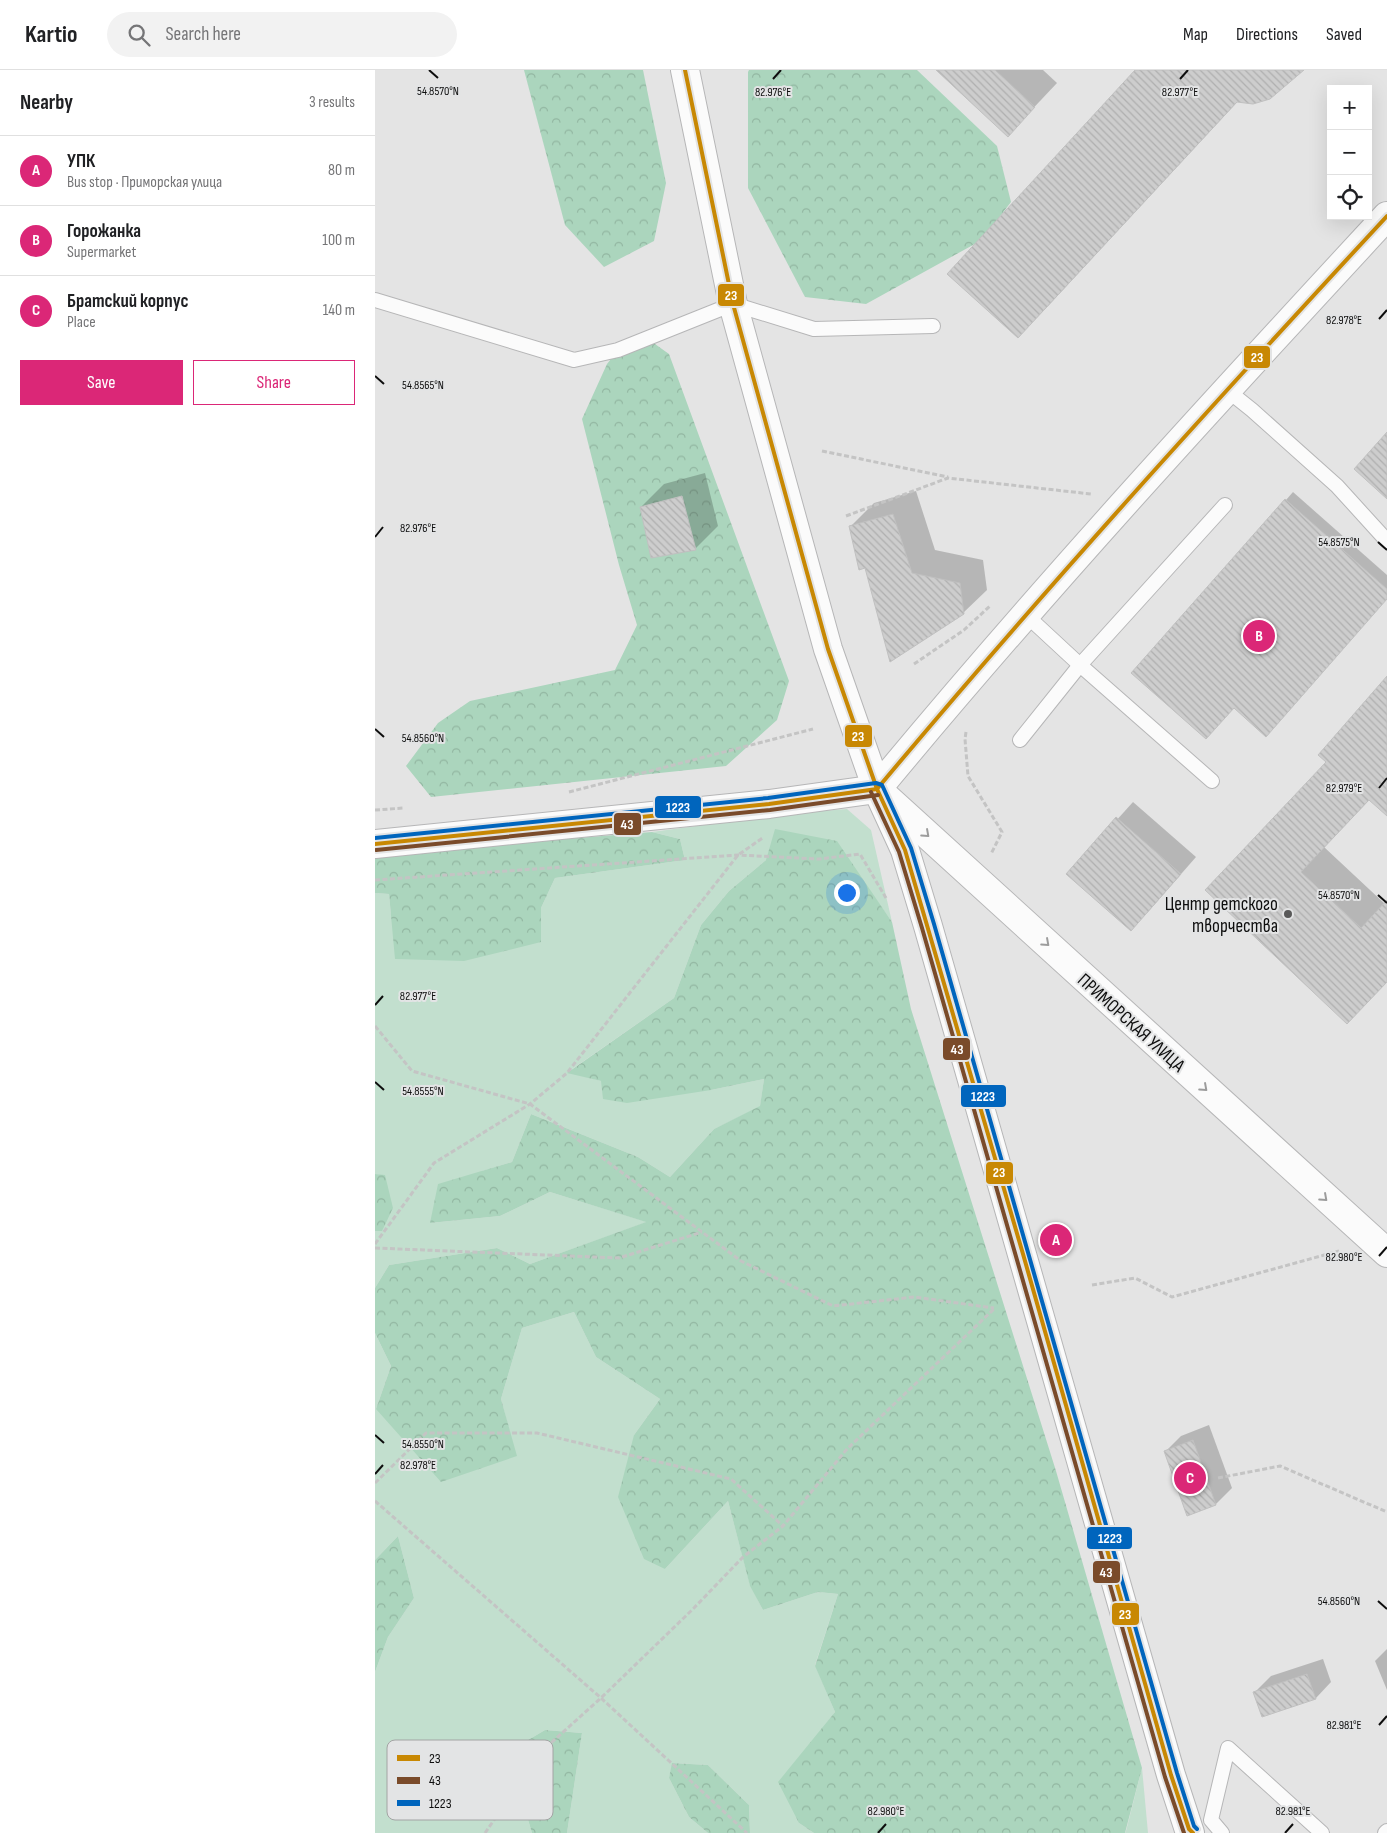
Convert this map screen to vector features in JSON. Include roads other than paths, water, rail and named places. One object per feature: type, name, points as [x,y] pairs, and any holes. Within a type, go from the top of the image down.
[{"type":"main road","points":[[685,70],[733,304],[828,649],[877,789],[905,850],[1168,1765],[1191,1832]]},
{"type":"main road","points":[[375,844],[769,804],[877,789],[949,702],[1026,615],[1227,390],[1387,216]]},
{"type":"main road","name":"ПРИМОРСКАЯ УЛИЦА","points":[[877,789],[1380,1248]]},
{"type":"lane","points":[[375,300],[574,360],[618,350],[733,304],[813,329],[933,326]]},
{"type":"lane","points":[[1227,390],[1253,410],[1337,486],[1387,541]]},
{"type":"lane","points":[[1020,740],[1080,665],[1225,505]]},
{"type":"lane","points":[[1026,615],[1212,781]]},
{"type":"lane","points":[[1222,1833],[1211,1820],[1228,1748],[1322,1833]]},
{"type":"place","name":"Горожанка","points":[[1259,636]]},
{"type":"place","name":"Центр детского творчества","points":[[1288,914]]},
{"type":"place","name":"УПК","points":[[1056,1240]]},
{"type":"place","name":"Братский корпус","points":[[1190,1478]]}]
